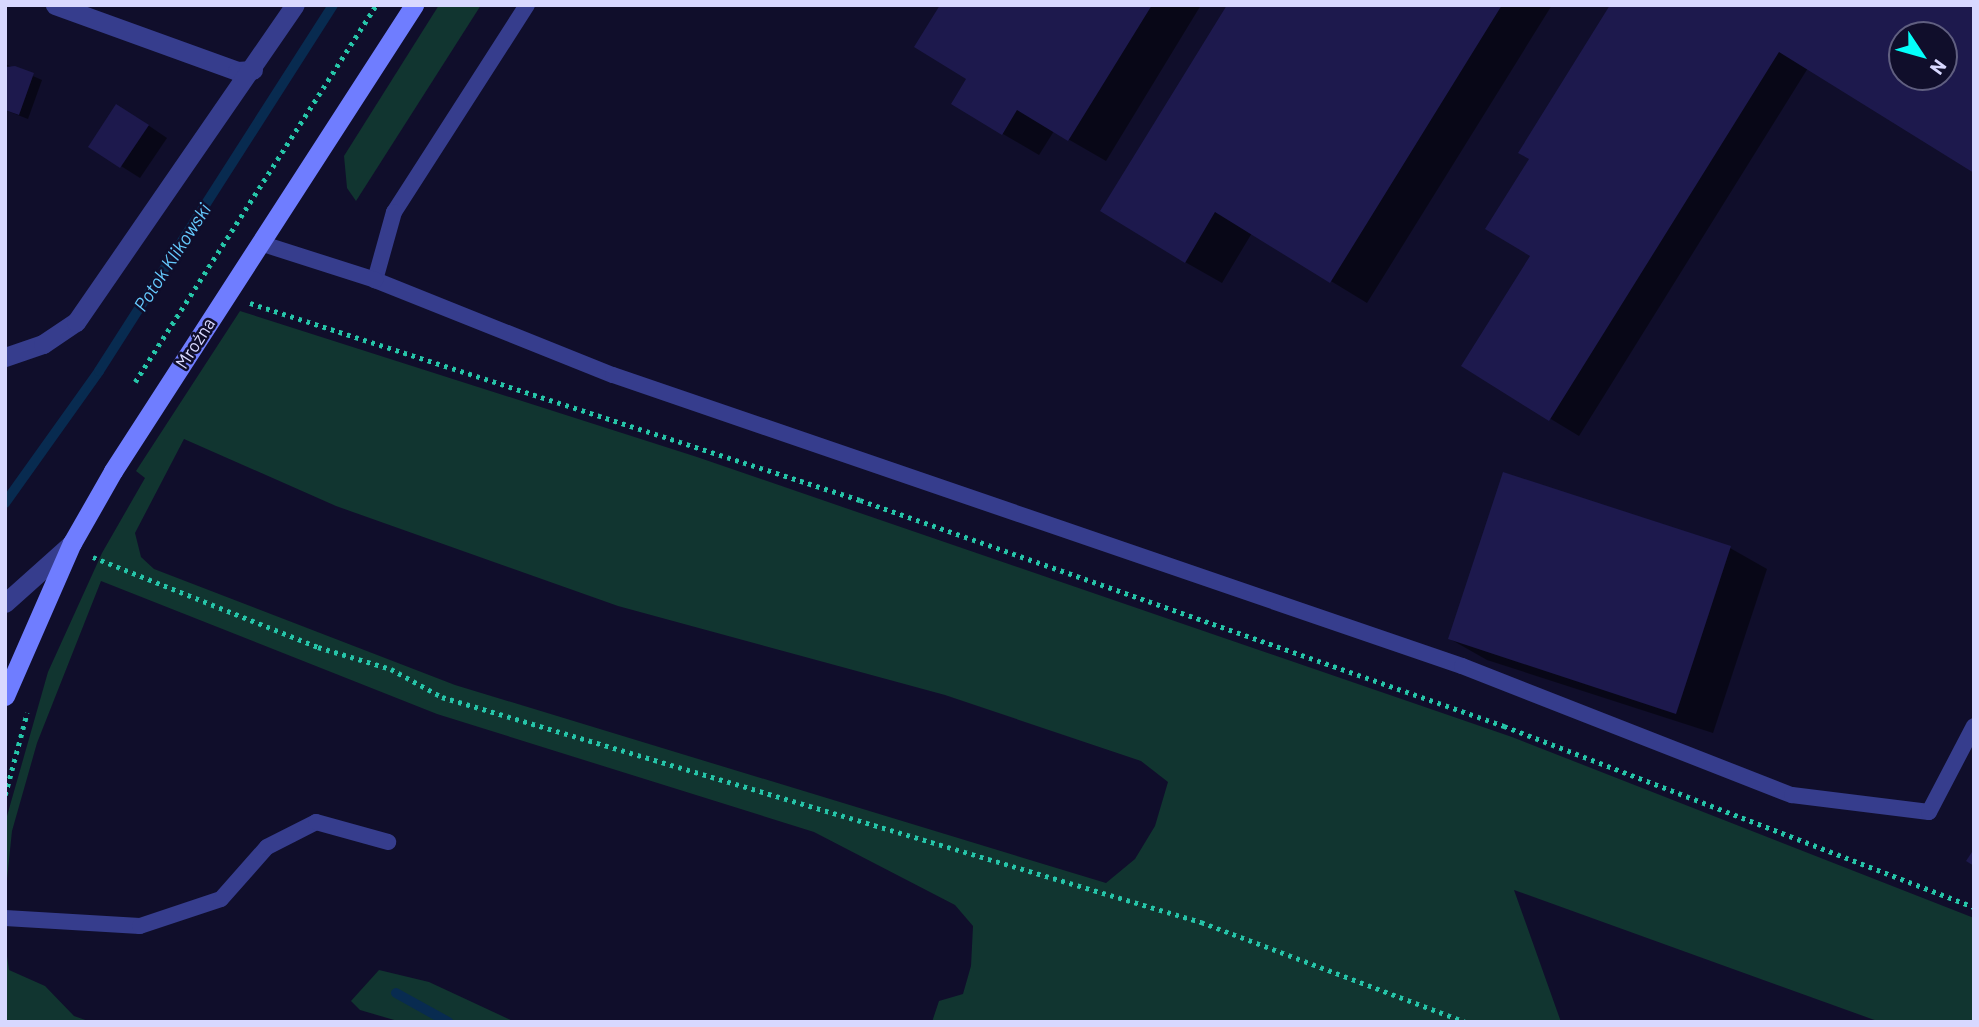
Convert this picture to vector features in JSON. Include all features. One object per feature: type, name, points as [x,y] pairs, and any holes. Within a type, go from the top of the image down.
[{"type":"main road","name":"Mroźna","points":[[6,690],[72,543],[226,295],[414,5]]},
{"type":"street","points":[[55,5],[237,71],[253,70]]},
{"type":"street","points":[[5,357],[43,344],[76,322],[253,70],[295,5]]},
{"type":"street","points":[[5,603],[72,543]]},
{"type":"lane","points":[[375,280],[394,212],[527,5]]},
{"type":"lane","points":[[260,243],[375,280],[613,375],[1462,666],[1792,795],[1929,812],[1974,726]]},
{"type":"lane","points":[[5,918],[140,926],[221,899],[267,847],[316,822],[388,842]]},
{"type":"path","points":[[132,387],[376,5]]},
{"type":"path","points":[[226,295],[860,500],[1504,726],[1974,907]]},
{"type":"path","points":[[72,543],[102,563],[391,669],[442,697],[1201,922],[1466,1022]]},
{"type":"green space","points":[[439,5],[481,5],[356,201],[347,188],[344,156]]},
{"type":"green space","points":[[240,311],[697,457],[1512,737],[1974,918],[1974,1022],[1880,1022],[1514,890],[1561,1022],[932,1022],[939,1001],[963,994],[971,966],[973,926],[955,905],[814,832],[437,714],[101,581],[37,743],[12,831],[5,898],[7,816],[48,672],[102,553],[145,478],[136,471]],"holes":[[[184,439],[336,506],[618,606],[945,695],[1141,761],[1168,782],[1155,826],[1135,859],[1106,883],[455,685],[154,569],[141,557],[135,533]]]},
{"type":"green space","points":[[5,942],[9,970],[45,986],[74,1016],[91,1022],[5,1022]]},
{"type":"green space","points":[[379,970],[429,982],[515,1022],[401,1022],[360,1010],[351,1001]]},
{"type":"building","points":[[940,5],[1152,5],[1068,141],[1017,110],[1002,135],[951,104],[966,79],[914,47]]},
{"type":"building","points":[[1227,5],[1502,5],[1330,283],[1215,212],[1185,263],[1100,211]]},
{"type":"building","points":[[1610,5],[1974,5],[1974,173],[1779,52],[1549,421],[1461,366],[1530,256],[1485,229],[1529,159],[1518,153]]},
{"type":"building","points":[[15,66],[34,73],[19,115],[5,110],[5,67]]},
{"type":"building","points":[[116,104],[149,125],[120,168],[88,147]]},
{"type":"building","points":[[1503,472],[1731,546],[1676,714],[1448,639]]},
{"type":"building","points":[[1974,849],[1974,866],[1966,861]]},
{"type":"waterway","name":"Potok Klikowski","points":[[5,503],[99,371],[333,5]]},
{"type":"waterway","points":[[396,993],[448,1022]]}]
